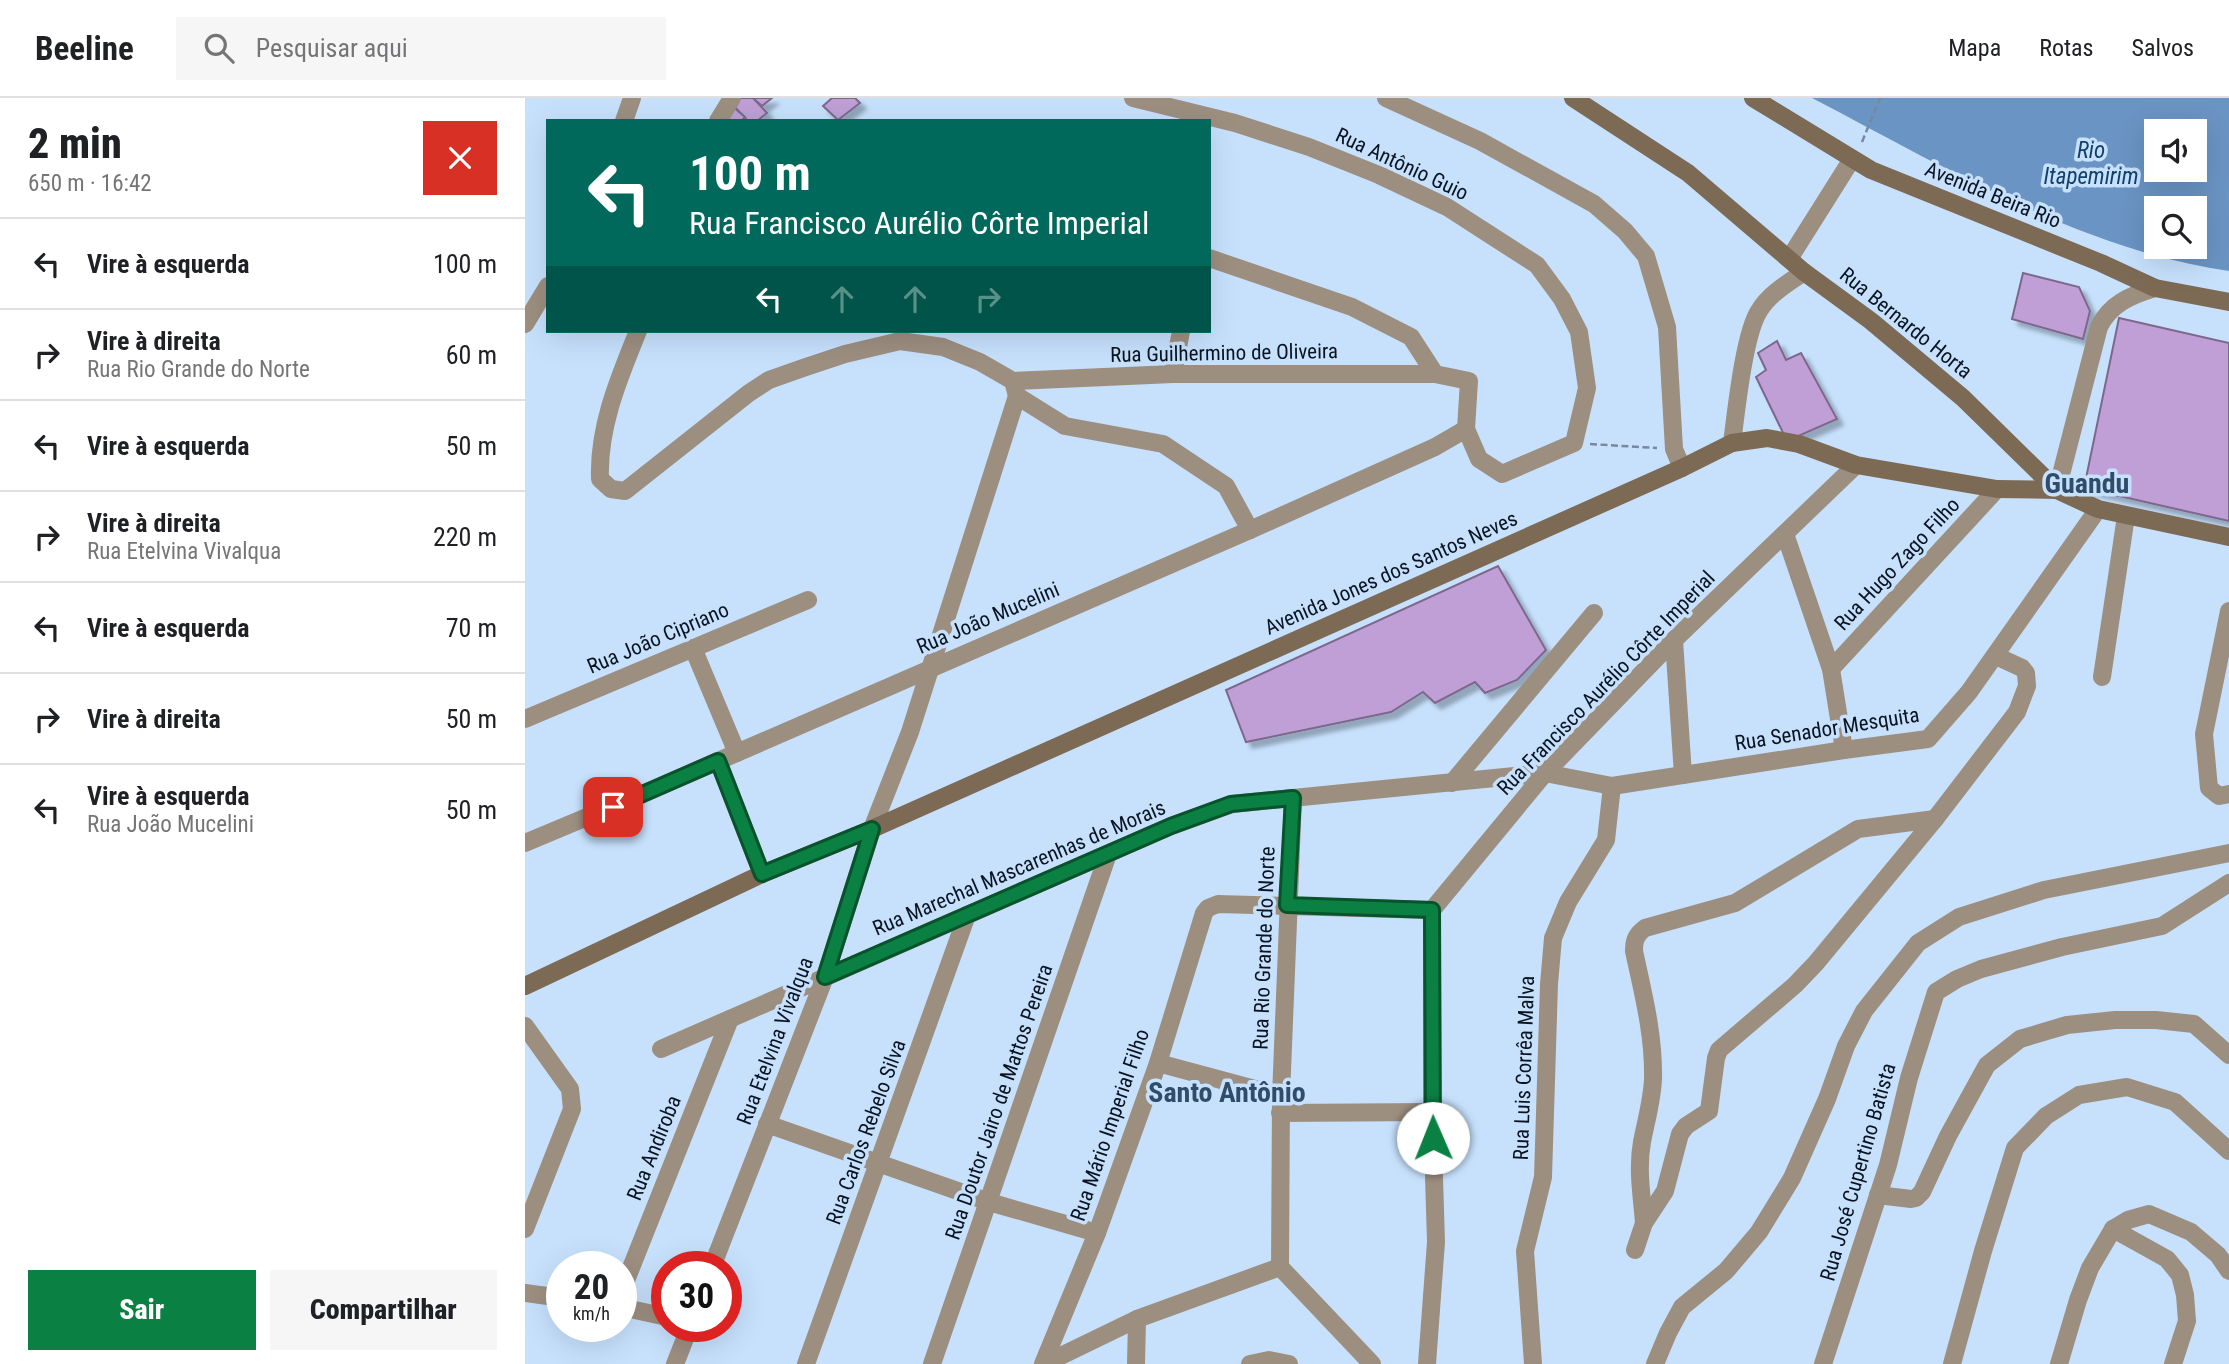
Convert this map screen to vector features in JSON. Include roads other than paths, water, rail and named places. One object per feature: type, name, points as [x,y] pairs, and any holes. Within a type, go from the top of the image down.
[{"type":"main road","name":"Rua Bernardo Horta","points":[[1573,98],[1688,173],[1804,272],[1871,321],[1963,398],[2057,490],[2098,509],[2229,537]]},
{"type":"main road","name":"Avenida Beira Rio","points":[[1753,98],[1871,170],[2101,263],[2155,288],[2229,302]]},
{"type":"main road","name":"Avenida Jones dos Santos Neves","points":[[525,986],[762,874],[872,829],[1682,468],[1732,443],[1767,438],[1799,444],[1856,465],[1997,489],[2057,490]]},
{"type":"street","points":[[625,119],[632,98]]},
{"type":"street","points":[[719,119],[731,98]]},
{"type":"street","name":"Rua Antônio Guio","points":[[1133,98],[1235,123],[1309,147],[1379,175],[1447,207],[1537,265],[1562,299],[1579,332],[1587,388],[1574,443],[1501,474],[1479,460],[1466,429]]},
{"type":"street","points":[[1386,98],[1480,141],[1594,204],[1632,239],[1646,256],[1667,327],[1674,449],[1682,468]]},
{"type":"street","points":[[1789,259],[1852,159]]},
{"type":"street","points":[[1211,259],[1352,307],[1411,337],[1435,374]]},
{"type":"street","points":[[1732,443],[1747,354],[1758,312],[1770,298],[1804,272]]},
{"type":"street","points":[[525,324],[546,288]]},
{"type":"street","points":[[2057,490],[2099,327],[2105,314],[2115,305],[2155,288]]},
{"type":"street","points":[[637,333],[604,429],[599,460],[600,479],[611,489],[625,491],[769,380],[845,354],[900,341],[943,347],[980,362],[1065,426],[1163,444],[1226,486],[1250,530]]},
{"type":"street","points":[[1173,374],[1181,333]]},
{"type":"street","name":"Rua Guilhermino de Oliveira","points":[[1015,389],[1173,374],[1435,374],[1469,380],[1466,429]]},
{"type":"street","name":"Rua Etelvina Vivalqua","points":[[718,1251],[825,977],[872,829],[910,732],[1015,389]]},
{"type":"street","name":"Rua João Mucelini","points":[[525,843],[1250,530],[1435,447],[1466,429]]},
{"type":"street","name":"Rua Francisco Aurélio Côrte Imperial","points":[[1432,910],[1545,773],[1674,640],[1856,465]]},
{"type":"street","name":"Rua Hugo Zago Filho","points":[[1831,669],[1997,489]]},
{"type":"street","name":"Rua Senador Mesquita","points":[[1452,783],[1545,773],[1612,786],[1928,740],[1996,656],[2098,509]]},
{"type":"street","points":[[2102,677],[2126,516]]},
{"type":"street","points":[[1785,534],[1831,669],[1845,750]]},
{"type":"street","name":"Rua João Cipriano","points":[[525,719],[808,600]]},
{"type":"street","points":[[2224,795],[2209,788],[2204,734],[2229,611]]},
{"type":"street","points":[[1452,783],[1594,613]]},
{"type":"street","points":[[1674,640],[1683,775]]},
{"type":"street","points":[[693,648],[737,753]]},
{"type":"street","points":[[1635,1250],[1644,1223],[1665,1191],[1680,1134],[1686,1126],[1709,1111],[1719,1050],[1795,985],[1816,963],[1935,819],[2017,712],[2027,686],[2027,673],[1996,656]]},
{"type":"street","points":[[718,761],[762,874]]},
{"type":"street","name":"Rua Marechal Mascarenhas de Morais","points":[[661,1049],[1171,826],[1231,804],[1452,783]]},
{"type":"street","name":"Rua Luis Corrêa Malva","points":[[1533,1364],[1525,1251],[1543,1177],[1553,938],[1568,902],[1607,840],[1612,786]]},
{"type":"street","name":"Rua Rio Grande do Norte","points":[[1280,1267],[1280,1105],[1293,798]]},
{"type":"street","points":[[1644,1223],[1640,1172],[1653,1079],[1647,1011],[1634,951],[1637,935],[1645,928],[1735,903],[1858,829],[1935,819]]},
{"type":"street","points":[[1655,1364],[1682,1307],[1726,1271],[1759,1232],[1792,1178],[1827,1099],[1846,1046],[1864,1012],[1918,943],[1959,917],[2044,890],[2229,853]]},
{"type":"street","name":"Rua Doutor Jairo de Mattos Pereira","points":[[932,1364],[1108,854]]},
{"type":"street","name":"Rua José Cupertino Batista","points":[[1823,1364],[1878,1195],[1909,1077],[1936,992],[1981,969],[2062,947],[2162,926],[2229,883]]},
{"type":"street","name":"Rua Mário Imperial Filho","points":[[1044,1364],[1097,1233],[1158,1063],[1200,923],[1208,908],[1218,904],[1287,905]]},
{"type":"street","points":[[1287,905],[1432,910],[1432,1112],[1436,1242],[1427,1364]]},
{"type":"street","name":"Rua Carlos Rebelo Silva","points":[[806,1364],[967,915]]},
{"type":"street","name":"Rua Andiroba","points":[[637,1253],[730,1019]]},
{"type":"street","points":[[1878,1195],[1911,1199],[1922,1192],[1948,1136],[1987,1065],[2020,1039],[2067,1025],[2115,1020],[2156,1020],[2193,1024],[2229,1055]]},
{"type":"street","points":[[525,1026],[571,1090],[572,1109],[525,1229]]},
{"type":"street","points":[[1158,1063],[1280,1105],[1432,1112]]},
{"type":"street","points":[[1952,1364],[2015,1148],[2046,1116],[2079,1095],[2127,1087],[2175,1102],[2229,1151]]},
{"type":"street","points":[[767,1124],[989,1202],[1097,1233]]},
{"type":"street","points":[[2059,1364],[2090,1268],[2113,1229],[2128,1220],[2149,1214],[2191,1232],[2218,1255],[2229,1271]]},
{"type":"street","points":[[2113,1229],[2167,1259],[2180,1275],[2185,1295],[2186,1321],[2173,1364]]},
{"type":"street","points":[[1044,1364],[1137,1319],[1280,1267],[1372,1364]]},
{"type":"street","points":[[525,1293],[546,1296]]},
{"type":"street","points":[[1136,1364],[1137,1319]]},
{"type":"street","points":[[675,1364],[684,1342]]},
{"type":"street","points":[[1250,1364],[1269,1360],[1289,1364]]},
{"type":"water","name":"Rio Itapemirim","points":[[1812,98],[2229,98],[2229,271],[2170,259],[2207,259],[2207,196],[2144,196],[2144,251],[2066,225],[1963,177]]},
{"type":"district","name":"Guandu","points":[[2087,483]]},
{"type":"district","name":"Santo Antônio","points":[[1227,1092]]}]
